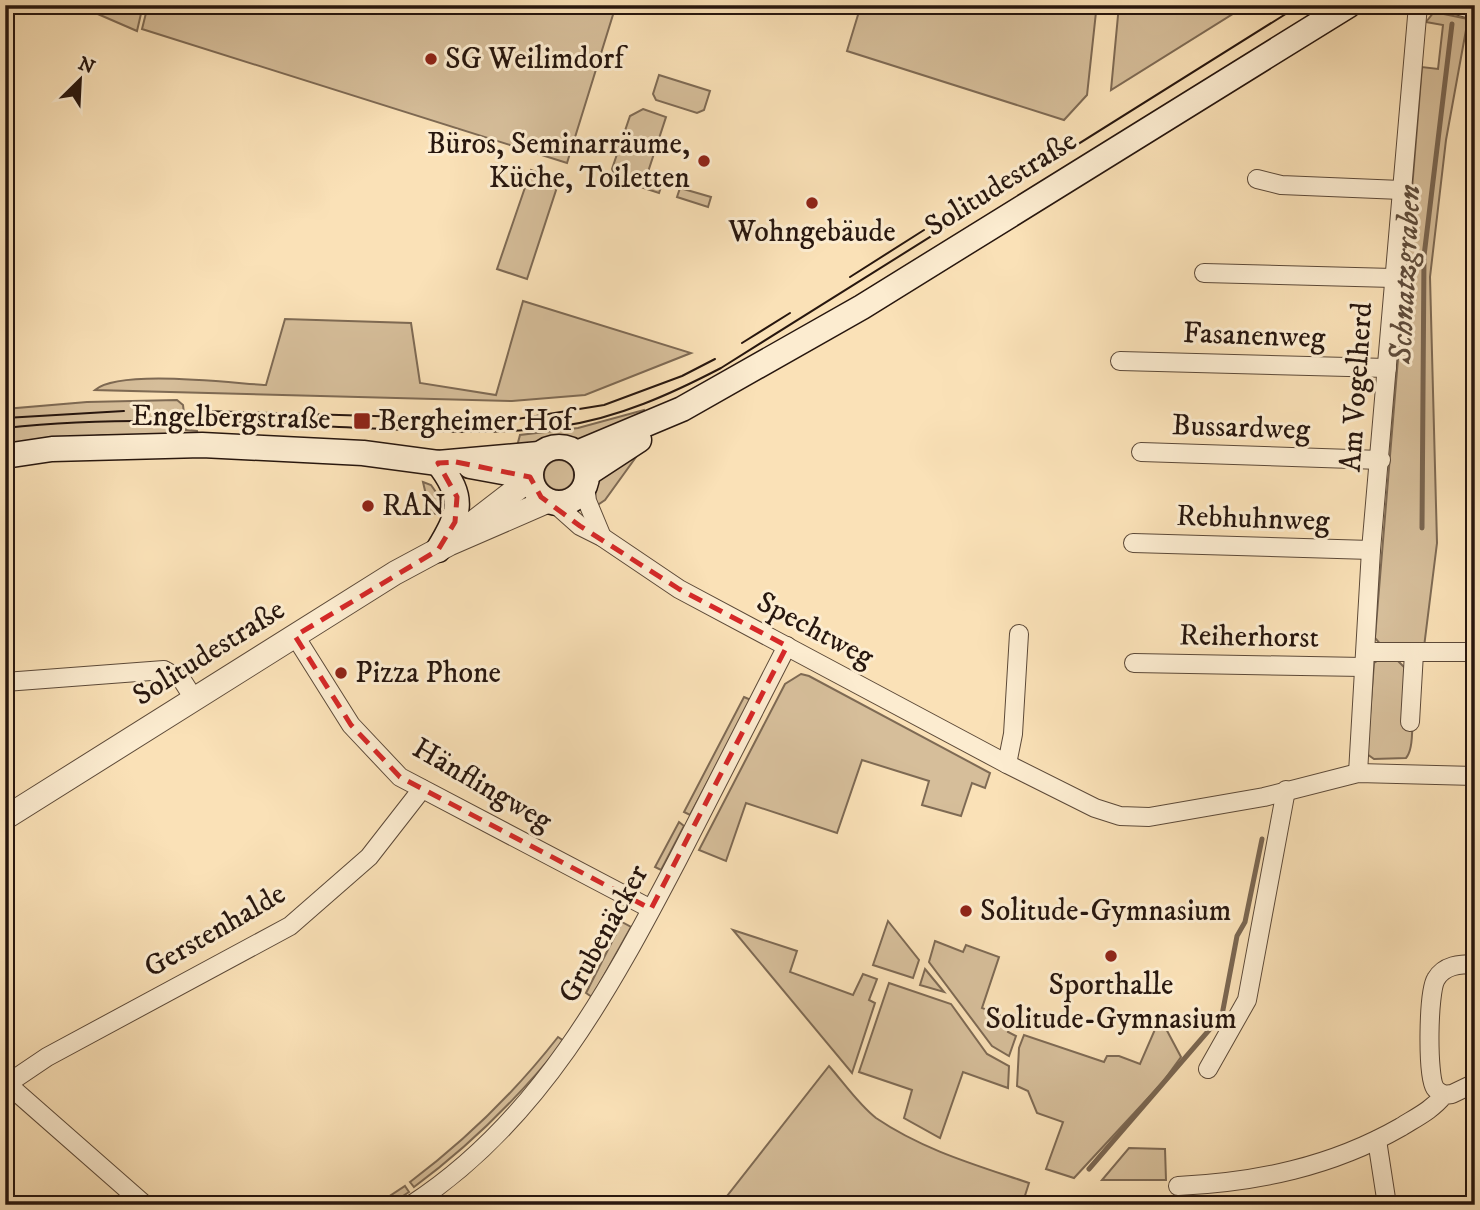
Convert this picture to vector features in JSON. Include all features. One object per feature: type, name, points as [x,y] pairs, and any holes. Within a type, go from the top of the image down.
[{"type":"main road","name":"Solitudestraße","points":[[583,471],[682,409],[888,291],[1349,5]]},
{"type":"main road","name":"Engelbergstraße","points":[[5,456],[52,449],[202,445],[363,453],[533,470]]},
{"type":"main road","points":[[558,446],[583,471],[572,500],[551,502],[536,492],[533,470],[558,446]]},
{"type":"main road","points":[[444,547],[458,508],[447,463]]},
{"type":"street","name":"Am Vogelherd","points":[[1357,773],[1371,550],[1381,460],[1393,278],[1418,5]]},
{"type":"street","points":[[1456,5],[1475,10]]},
{"type":"street","points":[[1257,178],[1281,185],[1401,190]]},
{"type":"street","points":[[1205,273],[1393,278]]},
{"type":"street","name":"Fasanenweg","points":[[1120,360],[1387,368]]},
{"type":"street","name":"Bussardweg","points":[[1141,452],[1381,460]]},
{"type":"street","name":"Solitudestraße","points":[[444,547],[533,470]]},
{"type":"street","points":[[583,471],[587,501],[602,537]]},
{"type":"street","name":"Solitudestraße","points":[[5,818],[395,573],[444,547],[551,502]]},
{"type":"street","name":"Spechtweg","points":[[551,502],[580,526],[602,537],[679,589],[1007,764],[1095,808],[1121,816],[1149,817],[1264,797],[1357,773],[1475,776]]},
{"type":"street","name":"Rebhuhnweg","points":[[1133,543],[1371,550]]},
{"type":"street","points":[[1007,764],[1013,734],[1019,634]]},
{"type":"street","name":"Hänflingweg","points":[[295,636],[351,725],[400,776],[651,909]]},
{"type":"street","name":"Grubenäcker","points":[[411,1205],[449,1178],[491,1139],[550,1074],[599,1005],[787,646]]},
{"type":"street","name":"Reiherhorst","points":[[1134,663],[1365,660],[1413,653],[1475,652]]},
{"type":"street","points":[[1410,722],[1413,653]]},
{"type":"street","points":[[5,682],[164,670],[182,680],[194,699]]},
{"type":"street","name":"Gerstenhalde","points":[[6,1083],[47,1057],[290,926],[369,857],[422,789]]},
{"type":"street","points":[[1208,1069],[1247,1000],[1286,790]]},
{"type":"street","points":[[1475,964],[1456,965],[1444,970],[1435,980],[1431,994],[1430,1071],[1435,1088],[1444,1095],[1475,1083]]},
{"type":"street","points":[[6,1083],[145,1205]]},
{"type":"street","points":[[1178,1186],[1233,1183],[1297,1171],[1377,1140],[1434,1108],[1444,1095]]},
{"type":"street","points":[[1377,1140],[1387,1205]]},
{"type":"highlighted area","points":[[456,462],[530,477],[541,497],[580,526],[679,589],[787,646],[651,909],[400,777],[351,725],[295,636],[438,550],[455,522],[457,497],[438,463]]},
{"type":"shaded area","points":[[77,5],[143,5],[137,31]]},
{"type":"shaded area","name":"SG Weilimdorf","points":[[148,5],[616,5],[567,163],[142,29]]},
{"type":"shaded area","points":[[861,5],[1044,5],[1096,12],[1087,95],[1064,120],[847,51]]},
{"type":"shaded area","points":[[1119,5],[1134,5],[1239,10],[1111,90]]},
{"type":"shaded area","points":[[1434,12],[1468,19],[1446,140],[1430,277],[1437,543],[1424,647],[1382,646],[1375,638],[1422,67],[1438,69],[1443,25],[1426,22]]},
{"type":"shaded area","points":[[659,75],[710,91],[704,110],[697,113],[656,100],[653,94]]},
{"type":"shaded area","points":[[643,109],[666,117],[648,172],[664,178],[659,193],[616,179],[612,169],[630,116]]},
{"type":"shaded area","points":[[531,170],[559,181],[527,279],[497,269]]},
{"type":"shaded area","points":[[680,188],[711,197],[708,207],[677,197]]},
{"type":"shaded area","points":[[523,301],[691,353],[585,395],[512,401],[95,390],[127,380],[151,379],[266,385],[285,319],[411,323],[420,383],[496,395]]},
{"type":"shaded area","points":[[177,400],[183,405],[186,430],[197,431],[198,435],[104,435],[5,445],[5,409],[87,402]]},
{"type":"shaded area","points":[[644,410],[645,414],[584,441],[554,436],[516,450],[520,435],[578,428]]},
{"type":"shaded area","points":[[644,446],[605,500],[596,506],[595,494],[602,476],[616,463]]},
{"type":"shaded area","points":[[559,460],[570,464],[574,475],[570,486],[559,490],[548,486],[544,475],[548,464]]},
{"type":"shaded area","points":[[423,482],[431,485],[440,498],[436,514],[430,512]]},
{"type":"shaded area","points":[[1380,659],[1397,660],[1408,671],[1412,742],[1406,758],[1374,759],[1367,754],[1374,663]]},
{"type":"shaded area","points":[[801,674],[990,773],[985,788],[972,783],[961,816],[922,805],[929,781],[862,760],[837,833],[746,803],[726,861],[699,850],[785,684]]},
{"type":"shaded area","points":[[744,697],[751,700],[690,815],[684,812]]},
{"type":"shaded area","points":[[679,822],[684,826],[661,870],[655,867]]},
{"type":"shaded area","points":[[888,921],[919,960],[913,978],[873,965]]},
{"type":"shaded area","points":[[622,922],[631,927],[592,997],[586,993]]},
{"type":"shaded area","points":[[733,930],[797,951],[790,972],[853,995],[863,974],[877,979],[869,1000],[875,1003],[852,1073]]},
{"type":"shaded area","points":[[935,941],[963,952],[966,945],[999,957],[982,1008],[1012,1020],[1008,1032],[1016,1036],[1009,1056],[992,1046],[929,962]]},
{"type":"shaded area","points":[[925,969],[944,992],[920,985]]},
{"type":"shaded area","points":[[889,983],[951,1004],[987,1054],[1009,1066],[1008,1088],[963,1072],[940,1138],[904,1118],[912,1090],[859,1072]]},
{"type":"shaded area","points":[[1164,1025],[1181,1057],[1162,1083],[1074,1178],[1046,1169],[1063,1122],[1037,1113],[1028,1091],[1017,1086],[1019,1048],[1024,1035],[1104,1062],[1107,1056],[1119,1056],[1140,1064],[1156,1027]]},
{"type":"shaded area","points":[[558,1037],[564,1041],[512,1100],[475,1137],[414,1187],[410,1182],[489,1114],[525,1077]]},
{"type":"shaded area","points":[[829,1066],[864,1107],[894,1129],[950,1156],[1029,1183],[1022,1205],[720,1205]]},
{"type":"shaded area","points":[[1129,1148],[1165,1149],[1166,1180],[1102,1180]]},
{"type":"shaded area","points":[[405,1186],[409,1192],[389,1205],[376,1205]]},
{"type":"shaded area","points":[[1055,1198],[1146,1200],[1144,1205],[1046,1205]]},
{"type":"waterway","name":"Schnatzgraben","points":[[1422,528],[1424,256],[1452,24]]},
{"type":"waterway","name":"Schnatzgraben","points":[[1089,1169],[1222,1015],[1237,936],[1245,922],[1262,839]]},
{"type":"waterway","name":"Schnatzgraben","points":[[1058,1205],[1060,1201]]},
{"type":"tram line","points":[[5,428],[88,422],[172,421],[479,432],[562,426],[624,411],[721,368],[1300,5]]},
{"type":"tram line","points":[[850,277],[924,230]]},
{"type":"tram line","points":[[742,343],[790,313]]},
{"type":"tram line","points":[[204,411],[511,420],[604,405],[682,376],[715,359]]},
{"type":"tram line","points":[[5,418],[124,411]]},
{"type":"place","name":"SG Weilimdorf","points":[[431,59]]},
{"type":"place","name":"Büros, Seminarräume, Küche, Toiletten","points":[[704,161]]},
{"type":"place","name":"Wohngebäude","points":[[812,203]]},
{"type":"place","name":"Bergheimer Hof","points":[[362,421]]},
{"type":"place","name":"RAN","points":[[368,506]]},
{"type":"place","name":"Pizza Phone","points":[[341,673]]},
{"type":"place","name":"Solitude-Gymnasium","points":[[966,911]]},
{"type":"place","name":"Sporthalle Solitude-Gymnasium","points":[[1111,956]]}]
